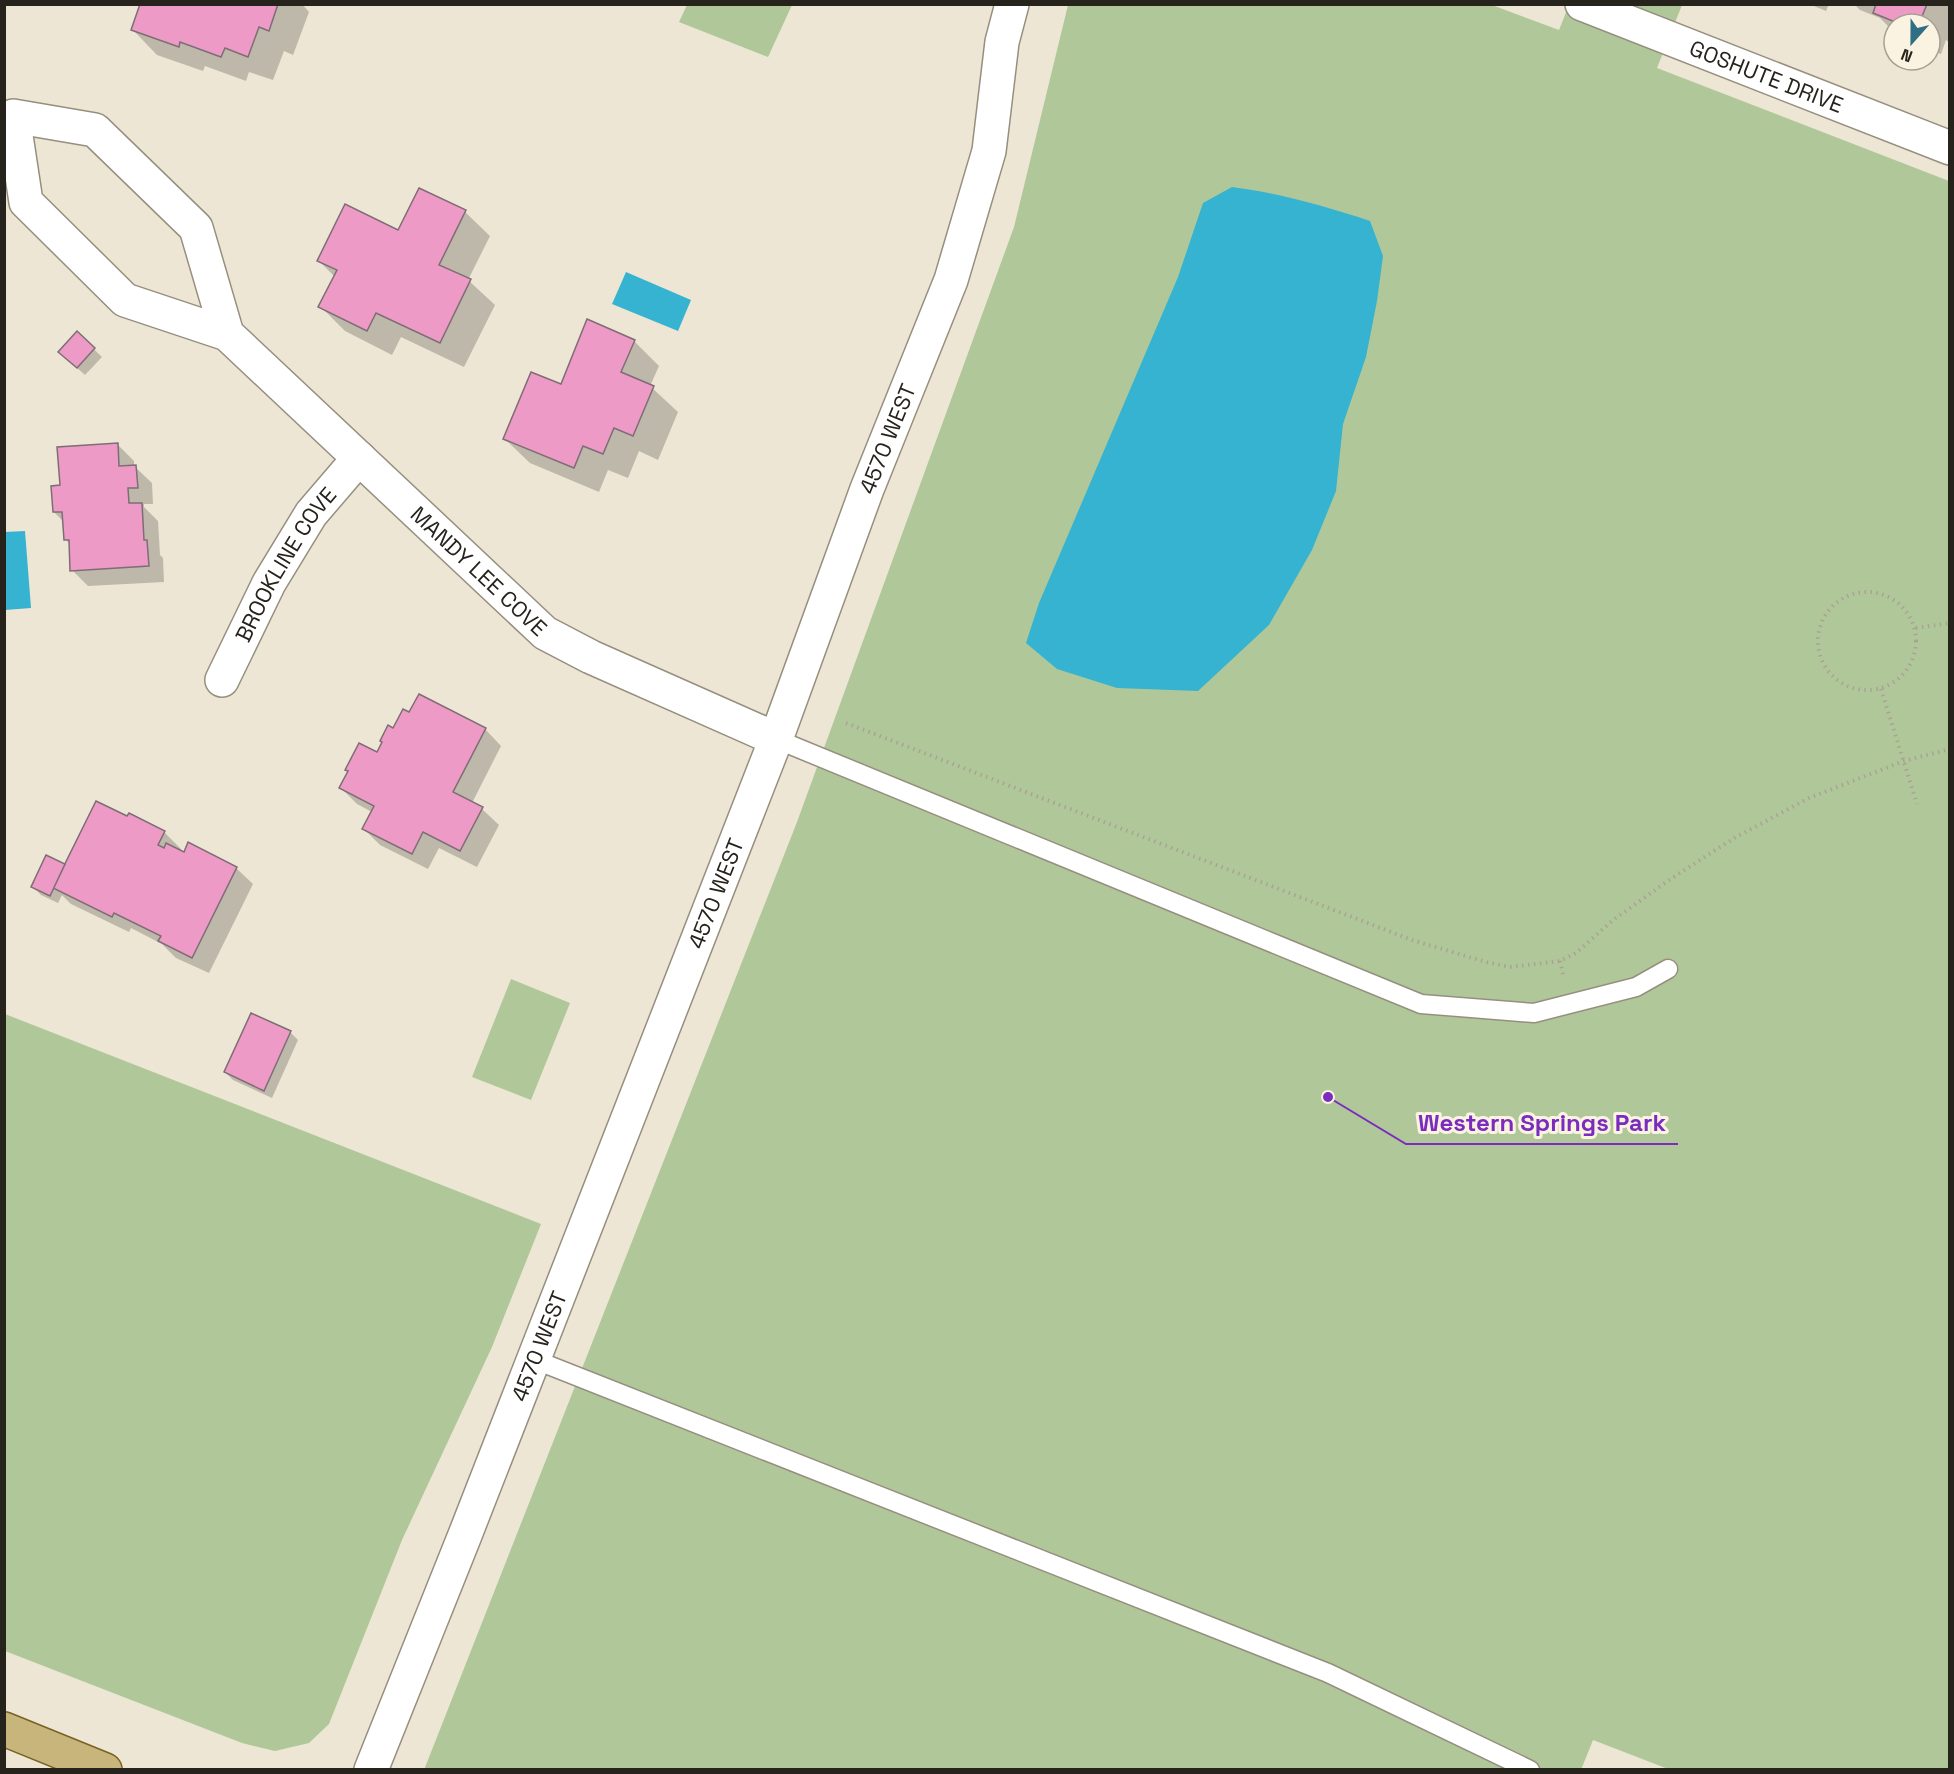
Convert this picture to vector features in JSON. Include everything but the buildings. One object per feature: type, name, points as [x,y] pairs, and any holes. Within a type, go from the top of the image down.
[{"type":"main road","points":[[4,1729],[105,1770]]},
{"type":"street","name":"4570 WEST","points":[[371,1770],[776,739],[867,489],[951,280],[990,151],[1002,42],[1012,4]]},
{"type":"street","name":"GOSHUTE DRIVE","points":[[1581,4],[1950,148]]},
{"type":"street","name":"MANDY LEE COVE","points":[[227,334],[196,228],[95,130],[13,116],[26,202],[124,300],[227,334],[545,633],[591,657],[776,739]]},
{"type":"street","name":"BROOKLINE COVE","points":[[222,680],[269,583],[310,514],[359,458]]},
{"type":"lane","points":[[776,739],[1421,1004],[1534,1013],[1636,987],[1668,969]]},
{"type":"lane","points":[[533,1359],[1328,1673],[1530,1770]]},
{"type":"path","points":[[1870,591],[1886,595],[1899,602],[1910,614],[1916,628],[1916,654],[1910,666],[1893,684],[1881,689],[1865,690],[1850,687],[1836,680],[1826,668],[1819,654],[1817,638],[1828,610],[1840,599],[1854,593],[1870,591]]},
{"type":"path","points":[[1916,628],[1950,623]]},
{"type":"path","points":[[1881,689],[1917,804]]},
{"type":"path","points":[[846,723],[1412,940],[1486,963],[1510,967],[1560,961],[1576,953],[1613,920],[1657,889],[1736,837],[1809,798],[1904,762],[1950,749]]},
{"type":"green space","points":[[687,4],[792,5],[768,57],[679,22]]},
{"type":"green space","points":[[1068,5],[1492,5],[1559,30],[1569,5],[1682,5],[1657,68],[1949,181],[1949,1769],[1668,1769],[1593,1740],[1581,1770],[424,1770],[797,822],[1014,227]]},
{"type":"green space","points":[[511,979],[570,1003],[531,1100],[472,1077]]},
{"type":"green space","points":[[5,1014],[541,1224],[492,1347],[402,1540],[329,1724],[309,1743],[275,1751],[242,1743],[5,1651]]},
{"type":"water","points":[[1232,187],[1301,201],[1370,221],[1383,256],[1366,357],[1343,424],[1336,491],[1312,550],[1269,625],[1198,691],[1117,688],[1057,669],[1026,643],[1039,603],[1178,277],[1203,203]]},
{"type":"water","points":[[626,272],[691,300],[678,331],[612,304]]},
{"type":"water","points":[[25,531],[31,608],[5,610],[5,532]]},
{"type":"place","name":"Western Springs Park","points":[[1328,1097]]}]
